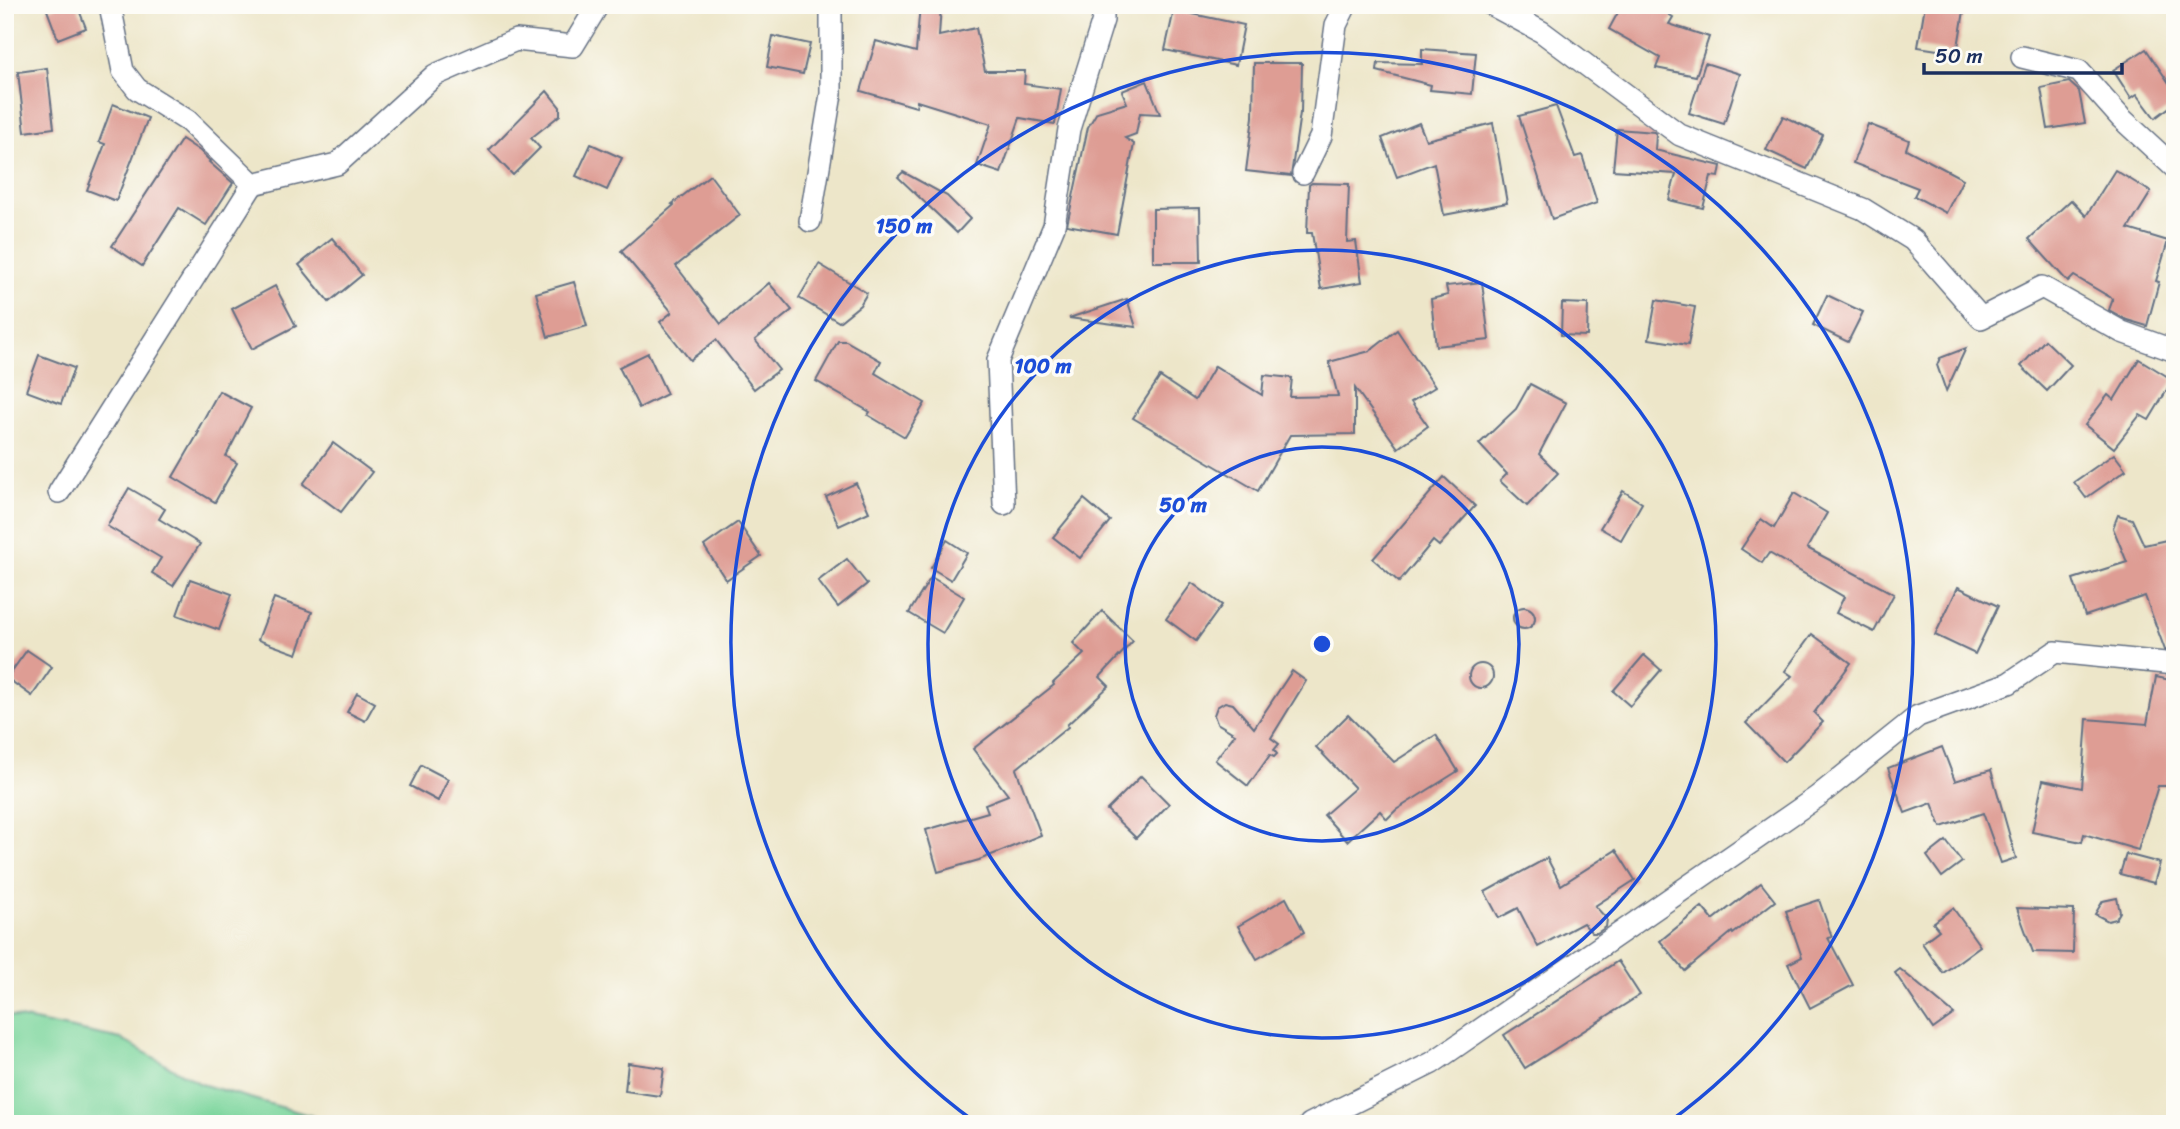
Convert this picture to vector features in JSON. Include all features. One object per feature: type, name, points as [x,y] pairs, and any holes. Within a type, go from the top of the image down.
[{"type":"street","points":[[110,5],[123,71],[137,89],[188,121],[253,184]]},
{"type":"street","points":[[59,492],[253,184],[337,164],[435,75],[516,40],[573,46],[598,5]]},
{"type":"street","points":[[810,221],[831,93],[831,5]]},
{"type":"street","points":[[1004,504],[999,360],[1054,226],[1069,129],[1103,20],[1103,5]]},
{"type":"street","points":[[1303,173],[1321,136],[1336,25],[1346,5]]},
{"type":"street","points":[[1492,5],[1542,32],[1680,135],[1863,209],[1913,240],[1981,318],[2042,287],[2122,332],[2175,351]]},
{"type":"street","points":[[2022,57],[2079,71],[2121,118],[2175,168]]},
{"type":"street","points":[[1310,1124],[1432,1063],[1817,797],[1918,716],[2008,682],[2055,652],[2175,664]]},
{"type":"green space","points":[[5,1015],[121,1039],[201,1084],[312,1116],[323,1124],[5,1124]]},
{"type":"building","points":[[59,5],[77,5],[86,28],[58,39],[47,10]]},
{"type":"building","points":[[920,5],[941,5],[939,36],[976,28],[985,71],[1025,71],[1024,84],[1061,89],[1055,124],[1020,118],[1001,173],[977,165],[991,124],[917,101],[916,107],[861,91],[876,41],[916,52]]},
{"type":"building","points":[[1622,5],[1653,5],[1673,17],[1669,24],[1709,37],[1696,76],[1656,68],[1660,58],[1609,29]]},
{"type":"building","points":[[1925,5],[1965,5],[1957,53],[1918,47]]},
{"type":"building","points":[[1174,10],[1244,25],[1236,65],[1165,50]]},
{"type":"building","points":[[773,36],[810,44],[803,74],[767,67]]},
{"type":"building","points":[[1422,49],[1476,53],[1472,94],[1430,90],[1431,85],[1377,71],[1378,63],[1422,64]]},
{"type":"building","points":[[2146,49],[2175,92],[2175,103],[2155,118],[2137,94],[2131,98],[2113,70]]},
{"type":"building","points":[[1254,63],[1302,63],[1301,113],[1291,176],[1246,171],[1253,117]]},
{"type":"building","points":[[1705,63],[1740,74],[1724,124],[1689,113]]},
{"type":"building","points":[[47,68],[54,128],[25,132],[18,72]]},
{"type":"building","points":[[1147,81],[1160,114],[1140,113],[1136,134],[1125,138],[1134,144],[1117,234],[1067,225],[1088,127],[1097,112],[1127,103],[1122,91]]},
{"type":"building","points":[[2069,82],[2079,91],[2085,123],[2048,129],[2041,88]]},
{"type":"building","points":[[547,91],[560,107],[560,115],[531,138],[540,148],[513,175],[489,150]]},
{"type":"building","points":[[113,104],[148,118],[116,201],[87,190],[105,144],[99,142]]},
{"type":"building","points":[[1556,106],[1575,157],[1582,155],[1597,203],[1552,219],[1519,116]]},
{"type":"building","points":[[1783,116],[1823,135],[1807,169],[1766,150]]},
{"type":"building","points":[[1419,123],[1426,140],[1493,123],[1507,203],[1444,215],[1434,163],[1397,177],[1382,138]]},
{"type":"building","points":[[1868,124],[1909,140],[1906,149],[1963,179],[1946,213],[1914,196],[1918,188],[1853,163]]},
{"type":"building","points":[[1617,129],[1654,132],[1655,150],[1721,166],[1719,177],[1711,176],[1703,208],[1669,200],[1676,174],[1613,170]]},
{"type":"building","points":[[182,139],[200,151],[233,183],[206,225],[179,208],[142,266],[112,246]]},
{"type":"building","points":[[591,144],[622,158],[607,190],[576,176]]},
{"type":"building","points":[[2115,170],[2151,192],[2128,229],[2168,241],[2147,326],[2127,320],[2109,310],[2113,299],[2074,276],[2068,282],[2029,239],[2071,200],[2086,216]]},
{"type":"building","points":[[903,172],[947,196],[970,219],[957,233],[898,177]]},
{"type":"building","points":[[710,175],[740,215],[676,266],[721,324],[769,283],[792,310],[755,340],[779,370],[754,389],[716,340],[690,360],[660,322],[672,312],[621,251],[674,205],[672,204]]},
{"type":"building","points":[[1349,184],[1347,242],[1356,241],[1362,282],[1321,289],[1312,233],[1307,233],[1309,185]]},
{"type":"building","points":[[1200,208],[1201,262],[1153,262],[1153,209]]},
{"type":"building","points":[[332,238],[362,275],[329,302],[299,265]]},
{"type":"building","points":[[819,264],[867,293],[860,305],[839,322],[799,298]]},
{"type":"building","points":[[574,282],[587,326],[548,337],[536,293]]},
{"type":"building","points":[[1482,282],[1489,340],[1436,346],[1431,299],[1448,295],[1446,286]]},
{"type":"building","points":[[275,286],[296,326],[252,349],[232,309]]},
{"type":"building","points":[[1827,295],[1863,312],[1848,342],[1813,325]]},
{"type":"building","points":[[1127,299],[1136,327],[1069,318]]},
{"type":"building","points":[[1656,300],[1695,307],[1688,345],[1649,339]]},
{"type":"building","points":[[1562,303],[1588,304],[1587,336],[1561,335]]},
{"type":"building","points":[[1397,330],[1435,387],[1411,402],[1428,426],[1398,448],[1355,388],[1355,434],[1290,435],[1258,491],[1133,418],[1160,377],[1195,400],[1215,366],[1262,395],[1264,375],[1292,378],[1290,397],[1338,396],[1329,362],[1370,351]]},
{"type":"building","points":[[2045,340],[2071,365],[2047,391],[2021,366]]},
{"type":"building","points":[[838,341],[846,341],[881,361],[875,373],[925,403],[905,437],[868,415],[870,412],[816,381]]},
{"type":"building","points":[[1966,348],[1946,391],[1937,365],[1940,358]]},
{"type":"building","points":[[648,353],[667,394],[639,408],[619,367]]},
{"type":"building","points":[[39,355],[74,368],[61,404],[26,391]]},
{"type":"building","points":[[2139,359],[2173,380],[2149,420],[2140,415],[2114,448],[2085,425],[2108,395],[2114,400]]},
{"type":"building","points":[[1530,384],[1566,403],[1539,454],[1558,473],[1527,506],[1500,481],[1507,474],[1479,444],[1516,409]]},
{"type":"building","points":[[219,391],[251,408],[226,456],[237,463],[215,502],[173,477]]},
{"type":"building","points":[[333,443],[372,472],[341,512],[303,484]]},
{"type":"building","points":[[2114,454],[2126,470],[2086,498],[2074,482]]},
{"type":"building","points":[[1444,477],[1475,506],[1439,546],[1433,541],[1399,582],[1373,559]]},
{"type":"building","points":[[856,483],[869,512],[839,526],[826,497]]},
{"type":"building","points":[[129,488],[165,509],[159,519],[200,544],[173,586],[152,573],[161,558],[107,526]]},
{"type":"building","points":[[1623,491],[1642,503],[1621,540],[1600,528]]},
{"type":"building","points":[[1794,493],[1827,513],[1807,548],[1894,594],[1874,632],[1836,613],[1844,597],[1769,553],[1762,563],[1741,549],[1761,519],[1774,528]]},
{"type":"building","points":[[1084,499],[1110,521],[1080,558],[1053,537]]},
{"type":"building","points":[[2118,515],[2132,519],[2144,545],[2171,539],[2175,554],[2175,651],[2165,650],[2145,596],[2085,616],[2073,579],[2127,562],[2113,528]]},
{"type":"building","points":[[738,522],[761,556],[726,580],[704,546]]},
{"type":"building","points":[[947,540],[967,553],[951,580],[931,568]]},
{"type":"building","points":[[847,559],[867,584],[838,607],[818,581]]},
{"type":"building","points":[[931,577],[964,597],[943,633],[909,613]]},
{"type":"building","points":[[190,579],[232,594],[219,630],[177,615]]},
{"type":"building","points":[[1192,583],[1222,605],[1196,641],[1166,619]]},
{"type":"building","points":[[1958,587],[1998,606],[1975,654],[1935,635]]},
{"type":"building","points":[[274,598],[312,612],[297,654],[258,640]]},
{"type":"building","points":[[1524,607],[1532,610],[1535,618],[1532,626],[1524,629],[1516,626],[1513,618],[1516,610]]},
{"type":"building","points":[[1102,611],[1133,641],[1100,677],[1109,686],[1067,725],[1068,727],[1016,769],[1041,835],[979,860],[938,872],[926,830],[988,812],[985,804],[1008,795],[973,749],[1054,685],[1053,683],[1084,654],[1073,643]]},
{"type":"building","points":[[1812,634],[1851,663],[1814,713],[1823,722],[1784,762],[1746,723],[1792,676],[1785,671]]},
{"type":"building","points":[[27,650],[52,667],[32,696],[7,678]]},
{"type":"building","points":[[1644,655],[1661,670],[1630,706],[1613,691]]},
{"type":"building","points":[[1481,664],[1489,668],[1493,676],[1489,684],[1481,688],[1473,684],[1469,676],[1473,668]]},
{"type":"building","points":[[1292,671],[1306,681],[1271,738],[1279,744],[1274,750],[1277,754],[1274,757],[1270,755],[1248,786],[1215,760],[1235,734],[1217,723],[1214,715],[1217,707],[1225,702],[1233,704],[1254,728]]},
{"type":"building","points":[[2156,677],[2175,681],[2175,786],[2158,786],[2138,850],[2084,834],[2082,842],[2032,832],[2043,780],[2082,788],[2087,719],[2147,724]]},
{"type":"building","points":[[357,693],[375,703],[365,721],[347,712]]},
{"type":"building","points":[[1348,715],[1394,762],[1436,735],[1458,771],[1396,810],[1387,819],[1380,811],[1347,841],[1324,815],[1355,788],[1316,747]]},
{"type":"building","points":[[1942,747],[1955,781],[1991,770],[2016,858],[2001,863],[1983,813],[1941,827],[1932,803],[1905,813],[1888,768]]},
{"type":"building","points":[[421,765],[448,779],[438,801],[410,786]]},
{"type":"building","points":[[1141,776],[1169,804],[1136,838],[1107,810]]},
{"type":"building","points":[[1946,841],[1962,862],[1942,877],[1927,856]]},
{"type":"building","points":[[1616,850],[1635,880],[1595,906],[1607,919],[1606,927],[1597,933],[1592,933],[1583,923],[1538,947],[1518,908],[1499,918],[1485,892],[1547,858],[1561,885]]},
{"type":"building","points":[[2126,854],[2160,863],[2154,883],[2120,874]]},
{"type":"building","points":[[1761,883],[1775,901],[1685,971],[1660,941],[1702,907],[1713,920]]},
{"type":"building","points":[[1286,898],[1304,932],[1257,959],[1238,926]]},
{"type":"building","points":[[2117,898],[2120,912],[2116,919],[2108,921],[2095,914],[2103,901]]},
{"type":"building","points":[[1819,900],[1832,937],[1828,938],[1853,985],[1810,1008],[1788,964],[1802,957],[1786,911]]},
{"type":"building","points":[[1953,908],[1980,946],[1943,973],[1922,943],[1939,930],[1933,923]]},
{"type":"building","points":[[2017,908],[2074,910],[2073,953],[2033,952]]},
{"type":"building","points":[[1618,961],[1640,995],[1525,1068],[1504,1035]]},
{"type":"building","points":[[1900,969],[1954,1014],[1933,1029],[1895,973]]},
{"type":"building","points":[[628,1063],[664,1068],[660,1096],[625,1091]]}]
